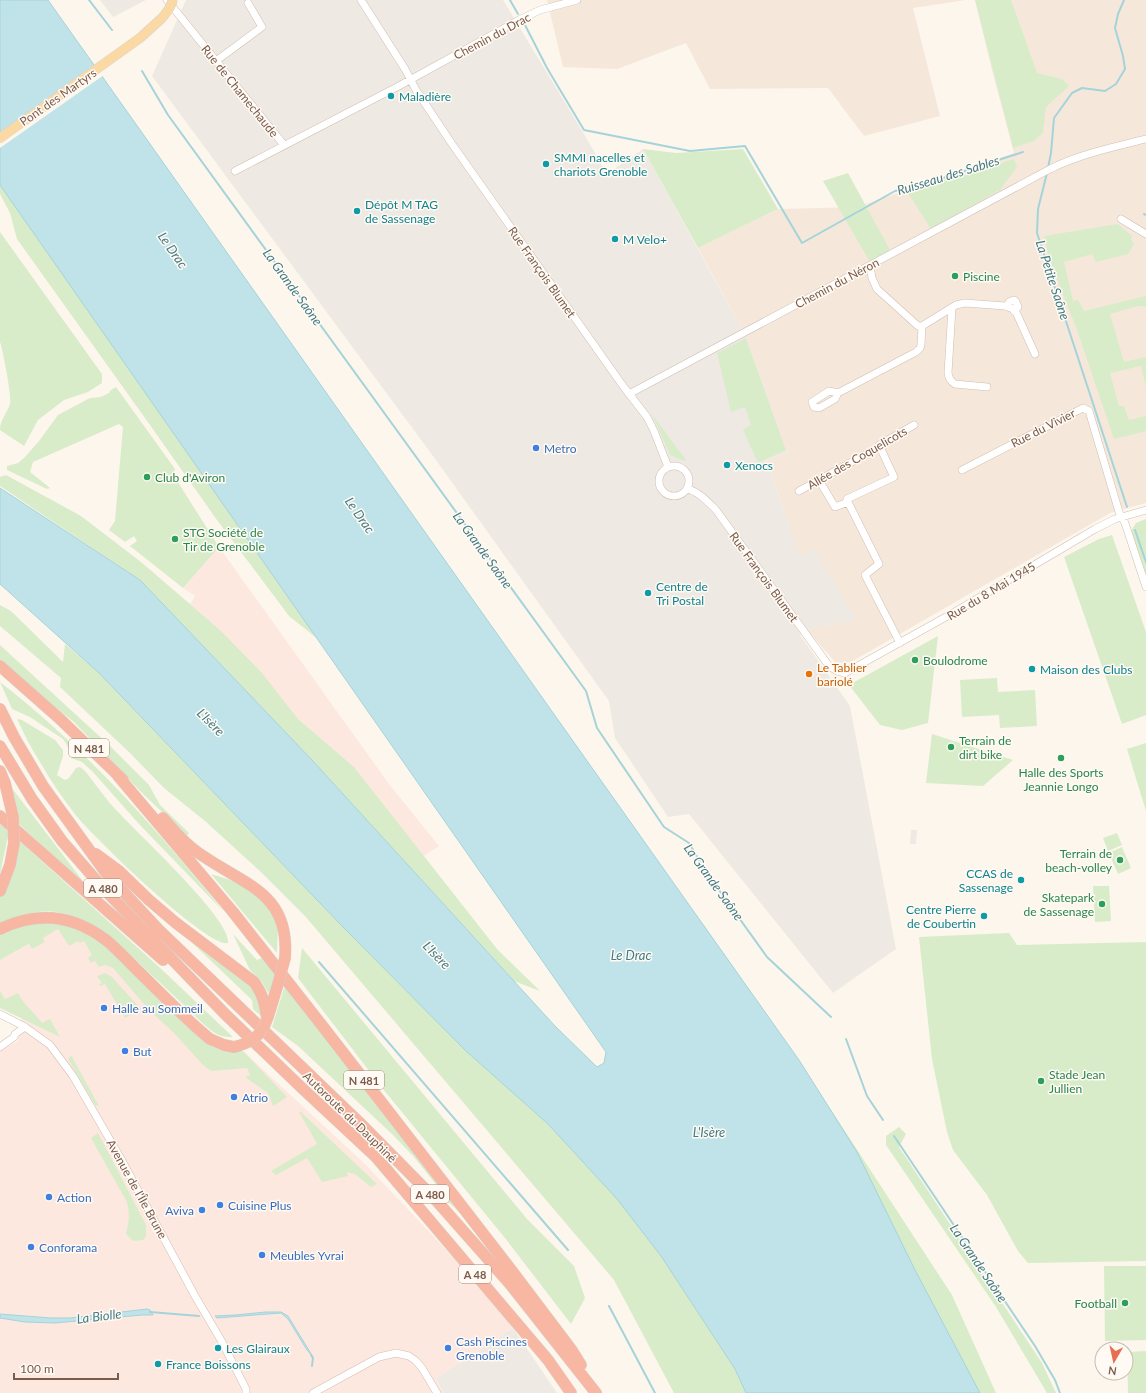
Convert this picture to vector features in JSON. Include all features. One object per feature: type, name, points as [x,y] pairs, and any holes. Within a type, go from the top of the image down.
[{"type":"highway","name":"N 481","points":[[0,666],[60,719],[118,776],[232,912],[329,1034],[571,1349],[597,1393]]},
{"type":"highway","name":"A 480","points":[[0,709],[14,737],[43,786],[106,873],[159,930],[350,1113],[435,1199],[510,1284],[597,1393]]},
{"type":"highway","name":"A 480","points":[[0,746],[32,799],[62,841],[102,887],[225,1014]]},
{"type":"highway","points":[[0,771],[5,783],[13,817],[14,843],[10,865],[0,891]]},
{"type":"highway","points":[[0,929],[21,920],[34,918],[58,918],[80,925],[105,940],[204,1034],[217,1042],[234,1046],[246,1043],[257,1036],[265,1027],[273,1005],[285,958],[286,944],[284,927],[280,916],[269,901],[253,887],[213,863],[189,846],[118,776]]},
{"type":"highway","points":[[0,816],[225,1014]]},
{"type":"highway","points":[[89,849],[119,871],[149,900],[176,923],[254,982],[260,989],[265,1002],[267,1019]]},
{"type":"highway","name":"Autoroute du Dauphiné","points":[[225,1014],[302,1089],[376,1157],[548,1360],[571,1393]]},
{"type":"main road","name":"Pont des Martyrs","points":[[0,138],[140,38],[162,18],[168,5],[173,0]]},
{"type":"street","name":"Rue François Blumet","points":[[361,0],[410,79],[460,155],[629,394],[647,417],[668,467]]},
{"type":"street","name":"Chemin du Drac","points":[[410,79],[540,10],[577,0]]},
{"type":"street","points":[[216,61],[262,27],[248,2]]},
{"type":"street","name":"Rue de Chamechaude","points":[[168,5],[216,61],[284,145],[410,79]]},
{"type":"street","name":"Chemin du Néron","points":[[629,394],[1047,170],[1090,154],[1146,139]]},
{"type":"street","points":[[235,171],[284,145]]},
{"type":"street","points":[[1121,219],[1146,234]]},
{"type":"street","points":[[870,266],[872,278],[877,289],[918,326],[922,326],[952,308],[965,303],[1007,307],[1014,311],[1036,354]]},
{"type":"street","points":[[952,308],[948,373],[949,378],[955,384],[987,387]]},
{"type":"street","points":[[838,393],[916,352],[921,345],[922,326]]},
{"type":"street","name":"Rue du Vivier","points":[[962,470],[1083,408],[1089,411],[1122,518]]},
{"type":"street","name":"Allée des Coquelicots","points":[[800,491],[877,448],[879,445],[914,425]]},
{"type":"street","points":[[819,480],[836,507],[848,502],[847,499],[894,477],[879,445]]},
{"type":"street","points":[[668,467],[678,467],[686,472],[689,480],[687,489],[680,495],[671,496],[663,492],[661,489],[659,480],[662,472],[668,467]]},
{"type":"street","name":"Rue François Blumet","points":[[687,489],[692,490],[716,510],[807,637],[829,666],[837,671]]},
{"type":"street","points":[[848,502],[879,564],[865,575],[900,643]]},
{"type":"street","name":"Rue du 8 Mai 1945","points":[[837,671],[845,673],[854,669],[1095,529],[1114,520],[1146,510]]},
{"type":"street","points":[[1122,518],[1146,588]]},
{"type":"street","name":"Avenue de l'Île Brune","points":[[0,1014],[25,1027],[50,1044],[73,1076],[121,1159],[195,1296],[222,1342],[247,1392]]},
{"type":"street","points":[[0,1046],[14,1037],[15,1034],[25,1027]]},
{"type":"street","points":[[0,1042],[11,1034],[15,1034]]},
{"type":"street","points":[[313,1393],[379,1357],[396,1353],[409,1356],[416,1361],[437,1393]]},
{"type":"shaded area","points":[[100,0],[146,0],[113,17]]},
{"type":"shaded area","points":[[186,0],[503,0],[607,174],[643,149],[745,335],[787,452],[766,460],[800,555],[815,550],[857,620],[806,629],[800,635],[850,706],[896,949],[833,993],[689,814],[668,817],[615,738],[609,701],[433,456],[152,76]]},
{"type":"shaded area","points":[[547,0],[966,0],[913,8],[940,116],[864,136],[828,88],[710,89],[686,43],[617,69],[563,67]]},
{"type":"shaded area","points":[[975,0],[1146,0],[1146,503],[1110,513],[853,661],[844,663],[835,662],[806,629],[856,620],[800,555],[766,460],[787,452],[745,335],[698,248],[778,209],[857,207],[1014,153]]},
{"type":"shaded area","points":[[219,547],[389,784],[439,846],[424,856],[318,742],[219,629],[190,604],[195,596],[183,588]]},
{"type":"shaded area","points":[[911,830],[917,830],[916,844],[910,844]]},
{"type":"shaded area","points":[[58,929],[94,945],[211,1071],[243,1051],[365,1164],[473,1278],[513,1328],[436,1378],[444,1393],[0,1393],[0,1051],[18,1041],[23,1004],[5,999],[0,991],[0,960],[30,944],[32,949],[45,942],[43,938]]},
{"type":"shaded area","points":[[513,1328],[557,1393],[444,1393],[436,1378]]},
{"type":"green space","points":[[975,0],[1011,0],[1037,73],[1062,79],[1069,86],[1046,107],[1043,133],[1034,141],[1013,148]]},
{"type":"green space","points":[[643,149],[676,153],[743,149],[778,209],[698,248]]},
{"type":"green space","points":[[1014,159],[1017,167],[1000,190],[931,229],[908,193]]},
{"type":"green space","points":[[848,173],[890,250],[870,262],[823,181]]},
{"type":"green space","points":[[0,185],[319,640],[289,616],[217,520],[17,239],[10,213],[0,194]]},
{"type":"green space","points":[[1118,224],[1132,236],[1131,240],[1134,244],[1128,254],[1096,262],[1092,254],[1064,262],[1073,301],[1078,300],[1084,311],[1146,296],[1146,307],[1138,306],[1110,314],[1124,362],[1146,357],[1146,387],[1141,366],[1110,373],[1119,406],[1124,406],[1129,420],[1146,416],[1146,431],[1114,439],[1077,330],[1049,258],[1044,236]]},
{"type":"green space","points":[[0,232],[102,374],[102,383],[88,392],[64,400],[38,420],[24,446],[0,430],[1,423],[10,404],[10,393],[0,342]]},
{"type":"green space","points":[[746,338],[786,450],[758,463],[743,430],[751,425],[745,407],[731,412],[717,353]]},
{"type":"green space","points":[[116,387],[175,469],[174,476],[219,547],[183,588],[130,546],[137,541],[134,536],[125,542],[109,530],[115,521],[123,427],[119,424],[33,462],[30,472],[50,488],[47,489],[7,470],[7,466],[18,463],[24,458],[39,441],[58,415],[90,398],[101,397]]},
{"type":"green space","points":[[652,414],[686,460],[684,461],[670,455]]},
{"type":"green space","points":[[6,475],[81,516],[141,562],[219,629],[262,673],[298,719],[354,767],[497,949],[540,991],[514,981],[312,760],[140,580],[0,486],[0,477]]},
{"type":"green space","points":[[1146,519],[1146,577],[1131,531],[1136,523]]},
{"type":"green space","points":[[1112,535],[1146,632],[1146,715],[1122,724],[1064,557],[1099,539]]},
{"type":"green space","points":[[0,605],[11,611],[63,662],[65,644],[99,673],[343,927],[466,1051],[548,1124],[617,1199],[661,1256],[735,1369],[746,1393],[674,1393],[614,1280],[305,916],[263,874],[205,821],[164,788],[130,753],[60,687],[61,678],[0,626]]},
{"type":"green space","name":"Boulodrome","points":[[938,636],[928,723],[902,730],[880,725],[849,685]]},
{"type":"green space","points":[[0,645],[109,745],[149,785],[160,805],[189,833],[187,836],[140,791],[74,722],[0,663]]},
{"type":"green space","points":[[997,678],[998,692],[1035,690],[1037,726],[1000,728],[999,715],[962,717],[960,680]]},
{"type":"green space","points":[[0,682],[31,707],[91,762],[173,850],[224,912],[139,824],[93,772],[82,762],[71,758],[70,750],[63,739],[30,717],[12,709]]},
{"type":"green space","points":[[17,719],[22,720],[55,740],[63,750],[63,756],[57,775],[65,780],[69,778],[76,768],[80,767],[85,771],[115,809],[200,897],[225,932],[228,943],[216,940],[174,910],[124,865],[84,825],[56,788]]},
{"type":"green space","name":"Terrain de dirt bike","points":[[932,734],[1013,760],[983,786],[926,783]]},
{"type":"green space","points":[[1146,743],[1146,811],[1127,749]]},
{"type":"green space","points":[[8,783],[89,889],[19,824]]},
{"type":"green space","points":[[0,824],[9,832],[0,874]]},
{"type":"green space","points":[[1117,833],[1122,845],[1108,851],[1103,838]]},
{"type":"green space","points":[[18,840],[157,965],[233,1037],[221,1036],[212,1031],[142,966],[108,938],[73,917],[50,911],[20,916],[0,924],[0,895]]},
{"type":"green space","name":"Terrain de beach-volley","points":[[1122,847],[1131,868],[1118,874],[1109,853]]},
{"type":"green space","points":[[211,874],[240,883],[268,906],[278,924],[277,953]]},
{"type":"green space","name":"Skatepark de Sassenage","points":[[1093,886],[1109,886],[1111,921],[1095,922]]},
{"type":"green space","points":[[50,921],[86,932],[106,946],[186,1026],[213,1047],[223,1051],[243,1051],[287,1097],[273,1106],[268,1093],[245,1077],[250,1075],[247,1068],[211,1071],[203,1065],[173,1032],[150,1011],[113,968],[105,965],[99,967],[95,961],[91,963],[88,958],[92,955],[84,941],[80,943],[78,941],[69,946],[58,929],[43,938],[45,942],[32,949],[29,944],[0,960],[0,933],[13,927]]},
{"type":"green space","name":"Stade Jean Jullien","points":[[1009,933],[1017,945],[1146,942],[1146,1261],[1028,1263],[1018,1251],[987,1195],[953,1150],[947,1132],[932,1059],[919,937]]},
{"type":"green space","points":[[233,934],[257,960],[262,958],[276,974],[270,996],[262,982],[250,970]]},
{"type":"green space","points":[[187,938],[249,983],[261,999],[261,1016],[253,1009],[252,1000]]},
{"type":"green space","points":[[302,948],[527,1219],[574,1266],[585,1298],[571,1324],[505,1238],[383,1089],[298,978]]},
{"type":"green space","points":[[105,973],[112,977],[141,1009],[125,1018],[105,984],[100,986],[99,984],[102,983],[97,976]]},
{"type":"green space","points":[[285,985],[461,1214],[437,1191],[438,1187],[414,1157],[392,1134],[298,1046],[272,1027]]},
{"type":"green space","points":[[0,991],[5,999],[18,993],[42,1023],[50,1019],[60,1037],[0,1008]]},
{"type":"green space","points":[[790,1047],[952,1295],[996,1393],[972,1393],[865,1193]]},
{"type":"green space","points":[[71,1055],[99,1106],[95,1105],[68,1059]]},
{"type":"green space","points":[[299,1112],[301,1112],[377,1184],[371,1187],[355,1174],[347,1172],[348,1176],[322,1182],[307,1158],[276,1175],[271,1171],[317,1144]]},
{"type":"green space","points":[[899,1127],[906,1134],[899,1147],[1042,1363],[1056,1393],[1047,1393],[996,1307],[886,1145],[886,1136]]},
{"type":"green space","points":[[98,1133],[146,1225],[146,1236],[143,1240],[133,1241],[126,1234],[129,1218],[127,1202],[91,1138]]},
{"type":"green space","name":"Football","points":[[1104,1266],[1146,1266],[1146,1340],[1105,1341]]},
{"type":"green space","points":[[1146,1351],[1146,1393],[1128,1393],[1128,1381],[1134,1381],[1134,1352]]},
{"type":"water","points":[[0,0],[48,0],[799,1060],[857,1152],[915,1270],[980,1393],[746,1393],[735,1369],[661,1256],[617,1199],[548,1124],[466,1051],[343,927],[99,673],[0,584],[0,488],[140,580],[312,760],[555,1026],[597,1067],[604,1063],[606,1052],[0,185]]},
{"type":"water","points":[[147,1309],[150,1310],[153,1315],[55,1323],[25,1322],[0,1318],[0,1314],[70,1318]]},
{"type":"water","points":[[281,1312],[288,1316],[313,1357],[288,1319],[281,1313],[217,1318],[215,1316]]},
{"type":"pier","points":[[97,65],[104,75],[0,148],[0,133]]},
{"type":"waterway","name":"La Grande Saône","points":[[89,0],[112,30]]},
{"type":"waterway","name":"Ruisseau des Sables","points":[[510,0],[518,14]]},
{"type":"waterway","name":"La Petite Saône","points":[[1048,168],[1054,118],[1072,93],[1082,88],[1105,91],[1116,84],[1125,69],[1115,28],[1118,14],[1124,0]]},
{"type":"waterway","name":"Ruisseau des Sables","points":[[525,25],[547,68],[584,130],[690,151],[745,146],[802,243],[895,191],[912,188],[1023,152]]},
{"type":"waterway","name":"La Grande Saône","points":[[142,71],[168,115],[586,691],[597,728],[664,827],[689,843],[706,872],[767,957],[831,1017]]},
{"type":"waterway","name":"La Petite Saône","points":[[1047,173],[1038,209],[1037,233],[1127,507]]},
{"type":"waterway","name":"La Petite Saône","points":[[1135,530],[1146,562]]},
{"type":"waterway","points":[[319,962],[568,1250]]},
{"type":"waterway","name":"La Grande Saône","points":[[846,1039],[867,1096],[883,1120]]},
{"type":"waterway","name":"La Grande Saône","points":[[894,1136],[1035,1346],[1055,1380],[1060,1393]]},
{"type":"waterway","points":[[609,1306],[655,1393]]},
{"type":"waterway","name":"La Biolle","points":[[150,1312],[199,1316]]},
{"type":"waterway","name":"La Biolle","points":[[311,1355],[313,1358],[312,1366]]},
{"type":"place","name":"Maladière","points":[[391,96]]},
{"type":"place","name":"SMMI nacelles et chariots Grenoble","points":[[546,164]]},
{"type":"place","name":"Dépôt M TAG de Sassenage","points":[[357,211]]},
{"type":"place","name":"M Velo+","points":[[615,239]]},
{"type":"place","name":"Piscine","points":[[955,276]]},
{"type":"place","name":"Metro","points":[[536,448]]},
{"type":"place","name":"Xenocs","points":[[727,465]]},
{"type":"place","name":"Club d'Aviron","points":[[147,477]]},
{"type":"place","name":"STG Société de Tir de Grenoble","points":[[175,539]]},
{"type":"place","name":"Centre de Tri Postal","points":[[648,593]]},
{"type":"place","name":"Boulodrome","points":[[915,660]]},
{"type":"place","name":"Maison des Clubs","points":[[1032,669]]},
{"type":"place","name":"Le Tablier bariolé","points":[[809,674]]},
{"type":"place","name":"Terrain de dirt bike","points":[[951,747]]},
{"type":"place","name":"Halle des Sports Jeannie Longo","points":[[1061,758]]},
{"type":"place","name":"Terrain de beach-volley","points":[[1120,860]]},
{"type":"place","name":"CCAS de Sassenage","points":[[1021,880]]},
{"type":"place","name":"Skatepark de Sassenage","points":[[1102,904]]},
{"type":"place","name":"Centre Pierre de Coubertin","points":[[984,916]]},
{"type":"place","name":"Halle au Sommeil","points":[[104,1008]]},
{"type":"place","name":"But","points":[[125,1051]]},
{"type":"place","name":"Stade Jean Jullien","points":[[1041,1081]]},
{"type":"place","name":"Atrio","points":[[234,1097]]},
{"type":"place","name":"Action","points":[[49,1197]]},
{"type":"place","name":"Cuisine Plus","points":[[220,1205]]},
{"type":"place","name":"Aviva","points":[[202,1210]]},
{"type":"place","name":"Conforama","points":[[31,1247]]},
{"type":"place","name":"Meubles Yvrai","points":[[262,1255]]},
{"type":"place","name":"Football","points":[[1125,1303]]},
{"type":"place","name":"Les Glairaux","points":[[218,1348]]},
{"type":"place","name":"Cash Piscines Grenoble","points":[[448,1348]]},
{"type":"place","name":"France Boissons","points":[[158,1364]]},
{"type":"water label","name":"Le Drac","points":[[173,250]]},
{"type":"water label","name":"Le Drac","points":[[360,515]]},
{"type":"water label","name":"L'Isère","points":[[211,722]]},
{"type":"water label","name":"L'Isère","points":[[437,955]]},
{"type":"water label","name":"Le Drac","points":[[631,955]]},
{"type":"water label","name":"L'Isère","points":[[709,1132]]}]
